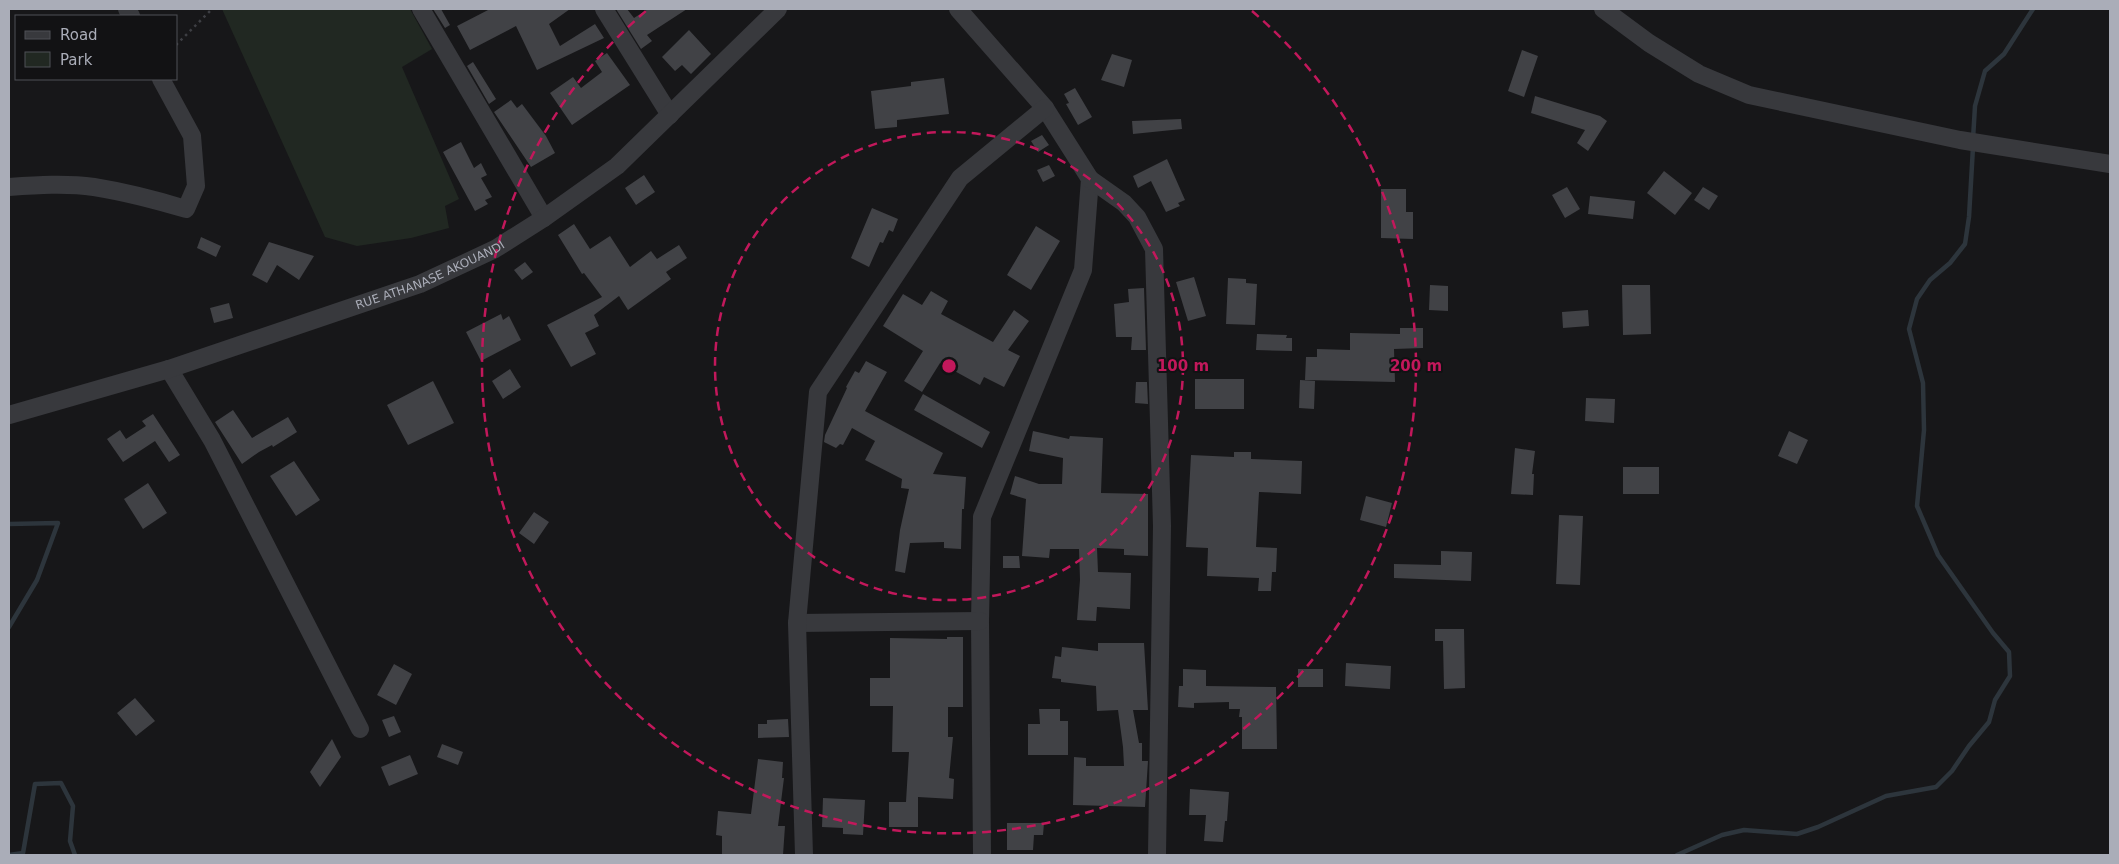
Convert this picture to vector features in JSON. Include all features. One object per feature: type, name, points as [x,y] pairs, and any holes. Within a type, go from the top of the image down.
[{"type":"street","points":[[420,9],[544,218]]},
{"type":"street","points":[[604,9],[670,115]]},
{"type":"street","name":"RUE ATHANASE AKOUANDI","points":[[9,415],[169,369],[420,284],[495,249],[544,218],[617,166],[778,9]]},
{"type":"street","points":[[958,9],[1045,108],[1090,179],[1124,203],[1137,217],[1154,249],[1162,526],[1157,855]]},
{"type":"street","points":[[1602,9],[1649,43],[1699,74],[1749,95],[1960,140],[2110,164]]},
{"type":"street","points":[[9,188],[41,185],[93,187],[141,196],[186,209],[196,186],[192,136],[162,80]]},
{"type":"street","points":[[804,855],[797,623],[818,392],[960,178],[1045,108]]},
{"type":"street","points":[[982,855],[980,621],[982,517],[1083,270],[1090,179]]},
{"type":"street","points":[[169,369],[212,440],[360,729]]},
{"type":"street","points":[[797,623],[980,621]]},
{"type":"path","points":[[178,43],[212,9]]},
{"type":"green space","points":[[222,9],[410,9],[432,49],[402,67],[459,199],[445,206],[449,228],[411,238],[357,246],[325,237]]},
{"type":"building","points":[[433,9],[441,9],[450,25],[445,28]]},
{"type":"building","points":[[490,9],[570,9],[549,24],[560,46],[595,24],[604,38],[537,70],[516,26],[470,50],[457,26]]},
{"type":"building","points":[[616,9],[627,9],[634,18],[648,9],[687,9],[647,35],[652,41],[641,49]]},
{"type":"building","points":[[689,30],[711,54],[691,74],[682,65],[675,71],[662,57]]},
{"type":"building","points":[[1522,50],[1538,56],[1524,97],[1508,91]]},
{"type":"building","points":[[607,53],[630,85],[572,125],[550,93],[573,77],[581,88],[602,72],[595,61]]},
{"type":"building","points":[[1112,54],[1132,60],[1124,87],[1101,80]]},
{"type":"building","points":[[473,62],[496,99],[489,104],[467,66]]},
{"type":"building","points":[[944,78],[949,114],[897,120],[897,127],[875,129],[871,91],[911,86],[911,82]]},
{"type":"building","points":[[1075,88],[1092,117],[1078,125],[1066,104],[1069,103],[1064,94]]},
{"type":"building","points":[[1535,96],[1600,116],[1607,121],[1588,151],[1577,143],[1585,130],[1531,113]]},
{"type":"building","points":[[511,100],[517,108],[522,104],[546,136],[555,153],[531,167],[494,112]]},
{"type":"building","points":[[1181,119],[1182,129],[1133,134],[1132,121]]},
{"type":"building","points":[[1042,135],[1049,145],[1038,152],[1031,141]]},
{"type":"building","points":[[461,142],[474,168],[481,163],[487,175],[481,178],[492,197],[485,200],[488,204],[475,211],[443,152]]},
{"type":"building","points":[[1167,159],[1185,200],[1178,203],[1180,206],[1166,212],[1151,181],[1138,188],[1133,176]]},
{"type":"building","points":[[1049,165],[1055,176],[1043,182],[1037,170]]},
{"type":"building","points":[[1664,171],[1692,193],[1675,215],[1647,193]]},
{"type":"building","points":[[644,175],[655,192],[636,205],[625,188]]},
{"type":"building","points":[[1567,187],[1580,209],[1565,218],[1552,195]]},
{"type":"building","points":[[1703,187],[1718,196],[1709,210],[1694,200]]},
{"type":"building","points":[[1381,189],[1406,189],[1406,212],[1413,212],[1413,239],[1381,238]]},
{"type":"building","points":[[1590,196],[1635,201],[1633,219],[1588,214]]},
{"type":"building","points":[[872,208],[898,219],[893,232],[889,230],[883,243],[880,242],[869,267],[851,258]]},
{"type":"building","points":[[574,224],[590,249],[610,236],[630,267],[651,251],[657,259],[679,245],[687,258],[666,272],[671,279],[628,310],[619,296],[594,315],[599,326],[585,333],[596,354],[571,367],[547,325],[602,297],[584,273],[582,274],[558,235]]},
{"type":"building","points":[[1036,226],[1060,241],[1031,290],[1007,275]]},
{"type":"building","points":[[201,237],[221,246],[216,257],[197,248]]},
{"type":"building","points":[[269,242],[314,256],[299,280],[277,265],[267,283],[252,275]]},
{"type":"building","points":[[525,262],[533,272],[522,280],[514,270]]},
{"type":"building","points":[[1194,277],[1206,316],[1188,321],[1176,282]]},
{"type":"building","points":[[1228,278],[1246,279],[1246,283],[1257,284],[1255,325],[1226,324]]},
{"type":"building","points":[[1430,285],[1448,286],[1448,311],[1429,310]]},
{"type":"building","points":[[1622,285],[1650,285],[1651,334],[1623,335]]},
{"type":"building","points":[[1144,288],[1146,350],[1131,350],[1132,337],[1116,337],[1114,304],[1129,302],[1128,289]]},
{"type":"building","points":[[931,291],[948,301],[941,314],[993,342],[1014,310],[1029,321],[1008,350],[1020,356],[1004,387],[984,377],[980,385],[940,363],[922,392],[904,381],[923,351],[883,326],[903,294],[922,305]]},
{"type":"building","points":[[229,303],[233,318],[214,323],[210,308]]},
{"type":"building","points":[[1588,310],[1589,326],[1563,328],[1562,312]]},
{"type":"building","points":[[501,314],[503,320],[509,316],[521,340],[481,361],[466,332]]},
{"type":"building","points":[[1400,328],[1423,328],[1423,348],[1394,349],[1395,382],[1305,380],[1306,357],[1317,357],[1317,349],[1350,350],[1350,333],[1400,334]]},
{"type":"building","points":[[1257,334],[1287,335],[1286,338],[1292,338],[1292,351],[1256,350]]},
{"type":"building","points":[[866,361],[887,372],[865,411],[943,453],[933,474],[966,477],[964,509],[962,509],[961,549],[944,548],[944,542],[910,543],[905,573],[895,571],[900,530],[909,489],[901,488],[902,479],[865,460],[875,441],[852,428],[843,445],[840,444],[836,448],[824,442],[825,435],[846,387],[855,371],[859,373]]},
{"type":"building","points":[[510,369],[521,387],[503,399],[492,381]]},
{"type":"building","points":[[1195,379],[1244,379],[1244,409],[1195,409]]},
{"type":"building","points":[[1300,380],[1315,381],[1314,409],[1299,408]]},
{"type":"building","points":[[433,381],[454,423],[408,445],[387,405]]},
{"type":"building","points":[[1136,382],[1147,382],[1148,404],[1135,403]]},
{"type":"building","points":[[923,394],[990,432],[982,448],[914,410]]},
{"type":"building","points":[[1586,398],[1615,399],[1614,423],[1585,421]]},
{"type":"building","points":[[233,410],[252,438],[288,417],[297,432],[273,447],[272,445],[259,452],[242,464],[215,422]]},
{"type":"building","points":[[153,414],[180,455],[169,462],[155,441],[123,462],[107,439],[120,430],[126,439],[146,426],[142,421]]},
{"type":"building","points":[[1033,431],[1069,439],[1070,436],[1103,438],[1101,493],[1148,494],[1148,556],[1124,555],[1124,549],[1097,548],[1098,572],[1131,573],[1130,609],[1097,607],[1096,621],[1077,620],[1080,580],[1079,549],[1050,549],[1049,558],[1022,556],[1026,499],[1010,494],[1015,476],[1039,484],[1062,484],[1063,458],[1029,451]]},
{"type":"building","points":[[1789,431],[1808,440],[1797,464],[1778,456]]},
{"type":"building","points":[[1515,448],[1535,451],[1532,474],[1534,474],[1533,495],[1511,494]]},
{"type":"building","points":[[1234,452],[1251,452],[1251,459],[1302,461],[1301,494],[1259,492],[1256,547],[1277,548],[1276,572],[1272,572],[1271,591],[1258,591],[1259,578],[1207,576],[1208,548],[1186,547],[1191,455],[1234,457]]},
{"type":"building","points":[[294,461],[320,500],[296,516],[270,476]]},
{"type":"building","points":[[1623,467],[1659,467],[1659,494],[1623,494]]},
{"type":"building","points":[[148,483],[167,513],[143,529],[124,499]]},
{"type":"building","points":[[1366,496],[1392,503],[1386,527],[1360,520]]},
{"type":"building","points":[[534,512],[549,522],[534,544],[519,533]]},
{"type":"building","points":[[1559,515],[1583,516],[1580,585],[1556,584]]},
{"type":"building","points":[[1441,551],[1472,552],[1471,581],[1394,578],[1394,564],[1441,565]]},
{"type":"building","points":[[1003,556],[1019,556],[1020,568],[1003,568]]},
{"type":"building","points":[[1435,629],[1464,629],[1465,688],[1444,689],[1443,641],[1435,641]]},
{"type":"building","points":[[947,637],[963,637],[963,707],[948,707],[948,737],[953,737],[949,778],[954,779],[953,799],[918,797],[918,827],[889,827],[889,802],[906,802],[909,752],[892,752],[893,706],[870,706],[870,678],[890,678],[890,638],[947,639]]},
{"type":"building","points":[[1098,643],[1144,643],[1148,710],[1133,710],[1139,743],[1142,743],[1142,761],[1148,761],[1145,807],[1073,805],[1074,757],[1086,758],[1086,766],[1124,766],[1118,710],[1097,711],[1096,686],[1061,682],[1061,679],[1052,678],[1055,656],[1061,657],[1062,647],[1098,651]]},
{"type":"building","points":[[1346,663],[1391,666],[1390,689],[1345,686]]},
{"type":"building","points":[[394,664],[412,674],[396,705],[377,695]]},
{"type":"building","points":[[1183,669],[1206,670],[1206,686],[1276,687],[1277,749],[1242,749],[1242,717],[1239,717],[1240,709],[1229,709],[1229,702],[1194,703],[1194,708],[1178,707],[1179,686],[1183,686]]},
{"type":"building","points":[[1298,669],[1323,669],[1323,687],[1298,687]]},
{"type":"building","points":[[135,698],[155,721],[136,736],[117,713]]},
{"type":"building","points":[[1039,709],[1060,709],[1060,721],[1068,721],[1068,755],[1028,755],[1028,724],[1040,724]]},
{"type":"building","points":[[394,716],[401,732],[389,737],[382,720]]},
{"type":"building","points":[[788,719],[789,737],[758,738],[758,724],[767,724],[767,720]]},
{"type":"building","points":[[332,739],[341,757],[320,787],[310,772]]},
{"type":"building","points":[[442,744],[463,752],[458,765],[437,757]]},
{"type":"building","points":[[410,755],[418,774],[389,786],[381,767]]},
{"type":"building","points":[[758,759],[783,762],[782,778],[784,778],[778,826],[785,826],[783,855],[722,855],[722,836],[716,835],[718,811],[751,814]]},
{"type":"building","points":[[1190,789],[1229,792],[1223,842],[1204,841],[1206,815],[1189,815]]},
{"type":"building","points":[[823,798],[865,800],[863,835],[843,834],[843,828],[822,827]]},
{"type":"building","points":[[1007,823],[1044,823],[1043,835],[1034,835],[1033,850],[1007,850]]},
{"type":"waterway","points":[[1973,139],[1975,106],[1985,71],[2004,54],[2033,9]]},
{"type":"waterway","points":[[1677,855],[1722,835],[1744,830],[1797,834],[1818,827],[1886,796],[1936,787],[1952,771],[1989,722],[1995,700],[2010,676],[2009,652],[1993,633],[1938,555],[1917,506],[1924,430],[1923,383],[1909,329],[1917,299],[1930,280],[1950,263],[1965,244],[1969,217],[1973,147]]},
{"type":"waterway","points":[[9,524],[58,523],[37,580],[9,627]]},
{"type":"waterway","points":[[9,855],[23,853],[35,784],[61,783],[73,806],[70,841],[75,855]]}]
